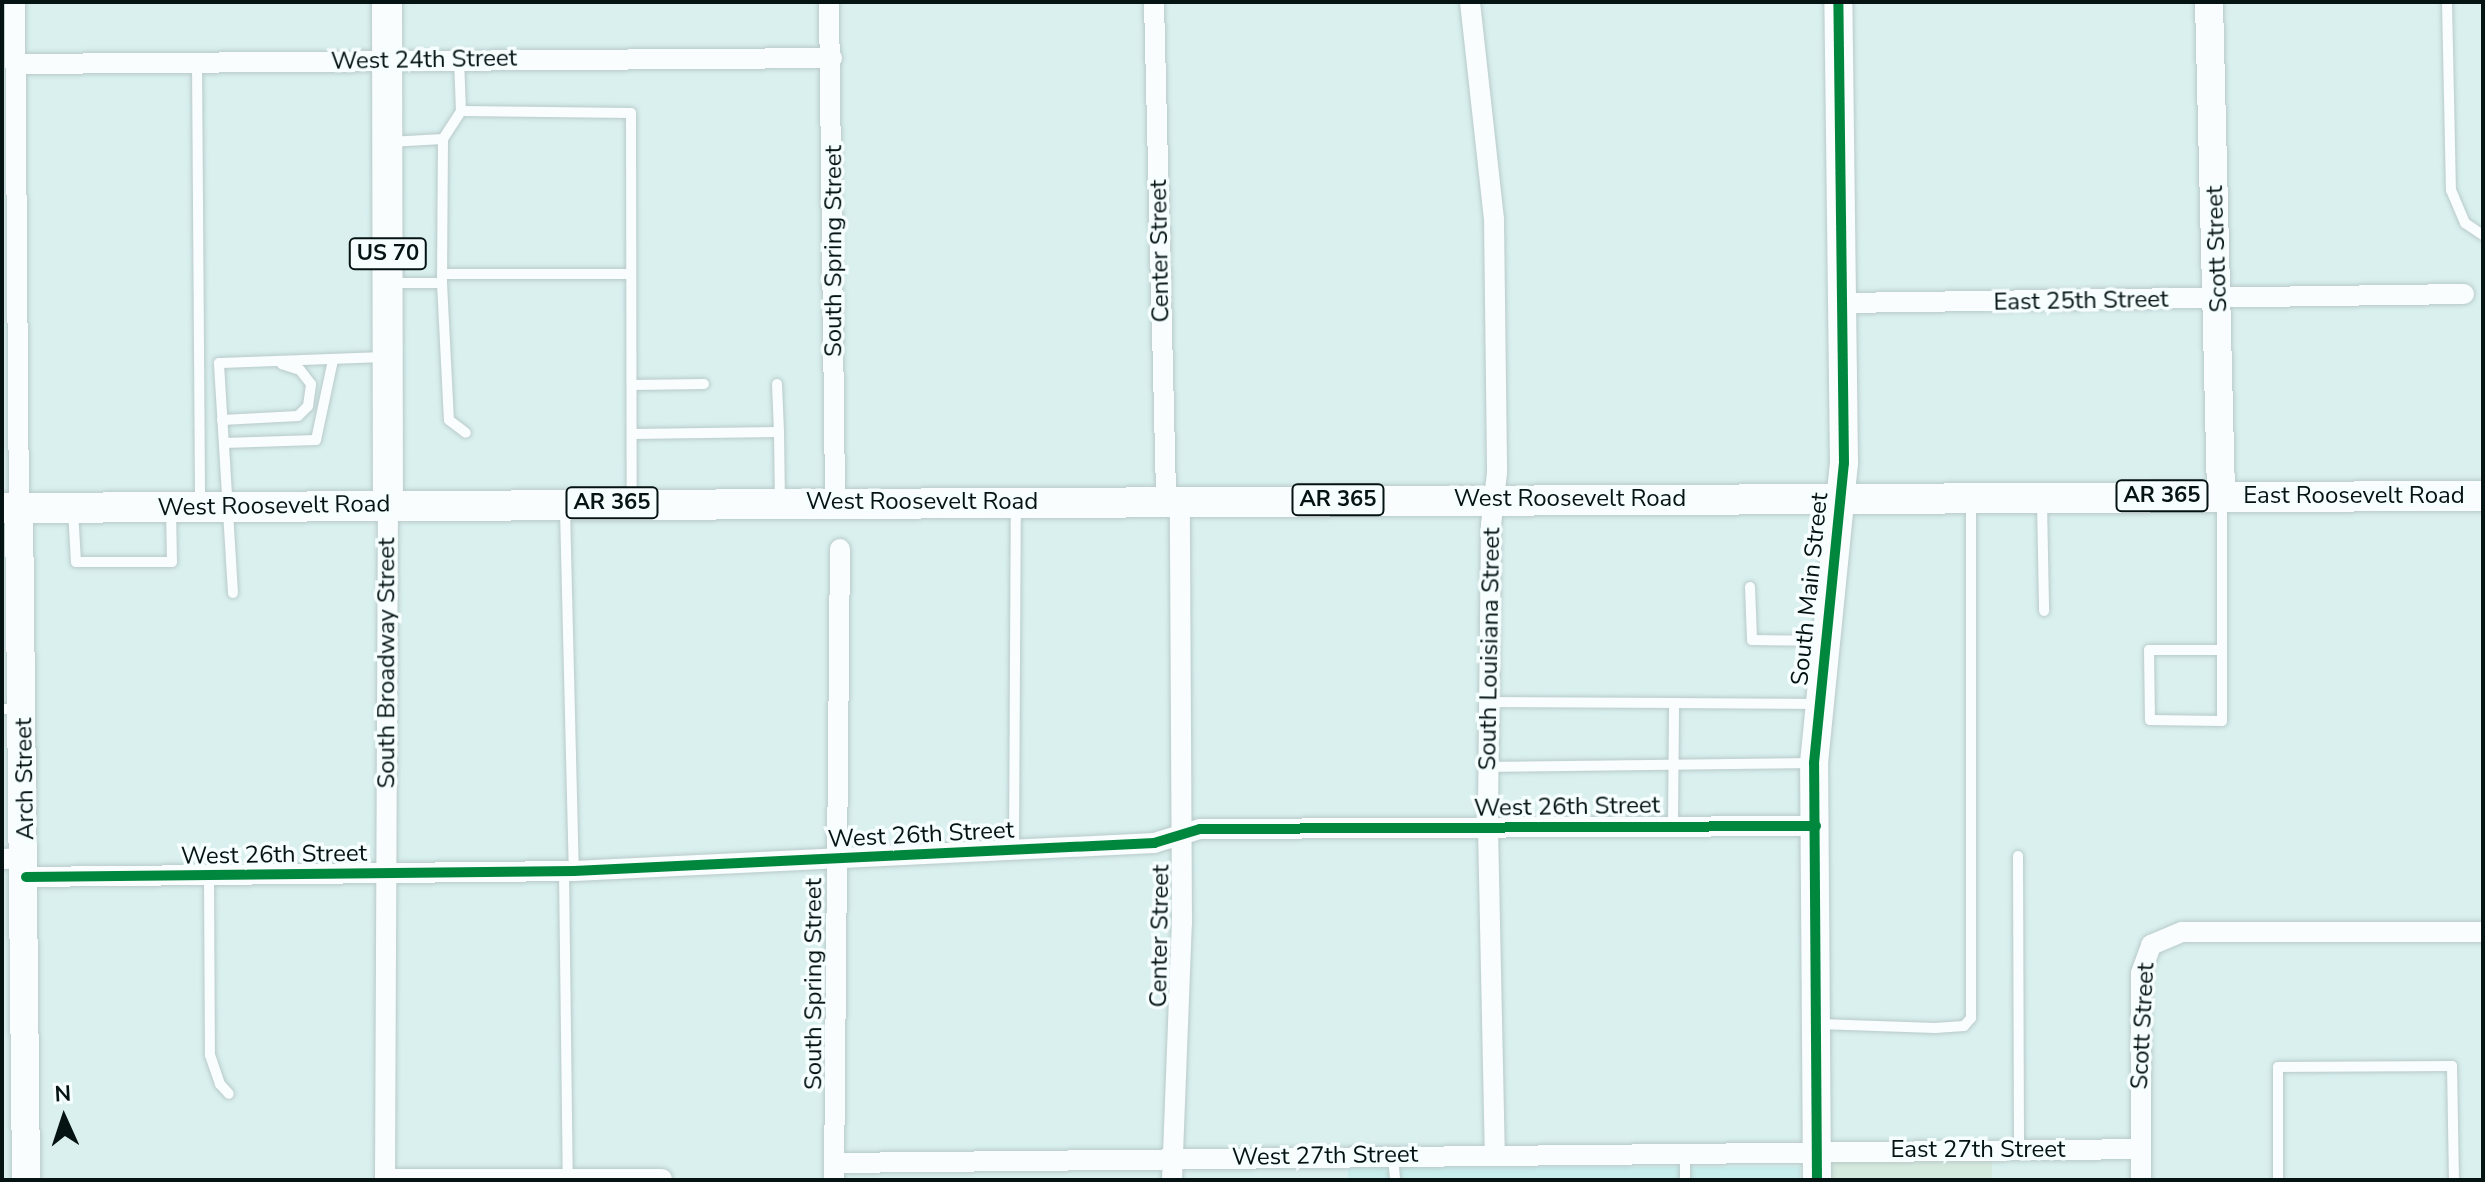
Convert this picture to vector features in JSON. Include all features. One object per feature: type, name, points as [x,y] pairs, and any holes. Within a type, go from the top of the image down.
[{"type":"main road","name":"South Broadway Street","points":[[387,2],[388,505]]},
{"type":"main road","name":"East Roosevelt Road","points":[[1841,497],[2483,496]]},
{"type":"main road","name":"West Roosevelt Road","points":[[10,508],[1841,497]]},
{"type":"street","points":[[10,508],[11,51],[15,2]]},
{"type":"street","name":"South Spring Street","points":[[829,2],[835,501]]},
{"type":"street","name":"Center Street","points":[[1154,2],[1173,500],[1181,831],[1175,1158],[1172,1180]]},
{"type":"street","name":"South Louisiana Street","points":[[1470,2],[1494,219],[1497,473],[1492,499],[1488,828],[1495,1155]]},
{"type":"street","name":"South Main Street","points":[[1817,1180],[1814,763],[1817,704],[1841,497],[1838,2]]},
{"type":"street","name":"Scott Street","points":[[2209,2],[2221,496]]},
{"type":"street","name":"West 24th Street","points":[[11,51],[197,62],[832,58]]},
{"type":"street","name":"East 25th Street","points":[[1842,303],[2218,300],[2464,294]]},
{"type":"street","name":"South Broadway Street","points":[[385,1179],[388,505]]},
{"type":"street","name":"Arch Street","points":[[10,508],[12,709],[26,1180]]},
{"type":"street","name":"South Spring Street","points":[[834,1171],[834,859],[840,549]]},
{"type":"street","name":"West 26th Street","points":[[18,865],[209,877],[569,871],[1154,843],[1181,831],[1816,826]]},
{"type":"street","name":"Scott Street","points":[[2141,1180],[2143,958],[2165,936],[2483,932]]},
{"type":"street","name":"East 27th Street","points":[[1816,1151],[2139,1149]]},
{"type":"street","name":"West 27th Street","points":[[834,1171],[1175,1158],[1816,1151]]},
{"type":"street","points":[[385,1179],[662,1179]]},
{"type":"lane","points":[[2447,2],[2451,190],[2465,223],[2483,235]]},
{"type":"lane","points":[[459,59],[461,111],[443,139],[442,278],[449,420],[466,433]]},
{"type":"lane","points":[[197,62],[200,508],[233,593]]},
{"type":"lane","points":[[461,111],[631,113],[632,502]]},
{"type":"lane","points":[[389,142],[443,139]]},
{"type":"lane","points":[[388,283],[442,278],[631,274]]},
{"type":"lane","points":[[200,364],[240,360],[388,357]]},
{"type":"lane","points":[[222,420],[298,416],[311,398],[311,384],[300,370],[240,360]]},
{"type":"lane","points":[[224,443],[316,440],[333,360]]},
{"type":"lane","points":[[73,508],[76,562],[172,562],[200,508],[224,443],[219,363]]},
{"type":"lane","points":[[632,385],[704,384]]},
{"type":"lane","points":[[777,384],[780,503]]},
{"type":"lane","points":[[632,434],[779,432]]},
{"type":"lane","points":[[1815,1024],[1935,1028],[1964,1026],[1971,1018],[1970,496]]},
{"type":"lane","points":[[2041,496],[2044,611]]},
{"type":"lane","points":[[2221,496],[2222,721],[2150,720],[2149,650],[2221,650]]},
{"type":"lane","points":[[1014,850],[1017,503]]},
{"type":"lane","points":[[565,504],[568,1179]]},
{"type":"lane","points":[[1750,587],[1752,640],[1825,641]]},
{"type":"lane","points":[[1489,702],[1817,704]]},
{"type":"lane","points":[[1673,826],[1674,703]]},
{"type":"lane","points":[[1488,767],[1814,763]]},
{"type":"lane","points":[[2018,856],[2019,1150]]},
{"type":"lane","points":[[209,877],[210,1055],[220,1084],[229,1094]]},
{"type":"lane","points":[[2278,1180],[2278,1067],[2405,1066],[2452,1066],[2454,1180]]},
{"type":"lane","points":[[1685,1152],[1685,1180]]},
{"type":"lane","points":[[1393,1156],[1395,1180]]},
{"type":"shaded area","points":[[1348,1167],[1800,1167],[1800,1180],[1348,1180]]},
{"type":"green space","points":[[1816,1150],[1992,1150],[1992,1180],[1816,1180]]},
{"type":"cycle path","points":[[1817,1180],[1814,763],[1844,463],[1838,2]]},
{"type":"cycle path","points":[[26,877],[574,871],[1154,843],[1200,829],[1816,826]]}]
